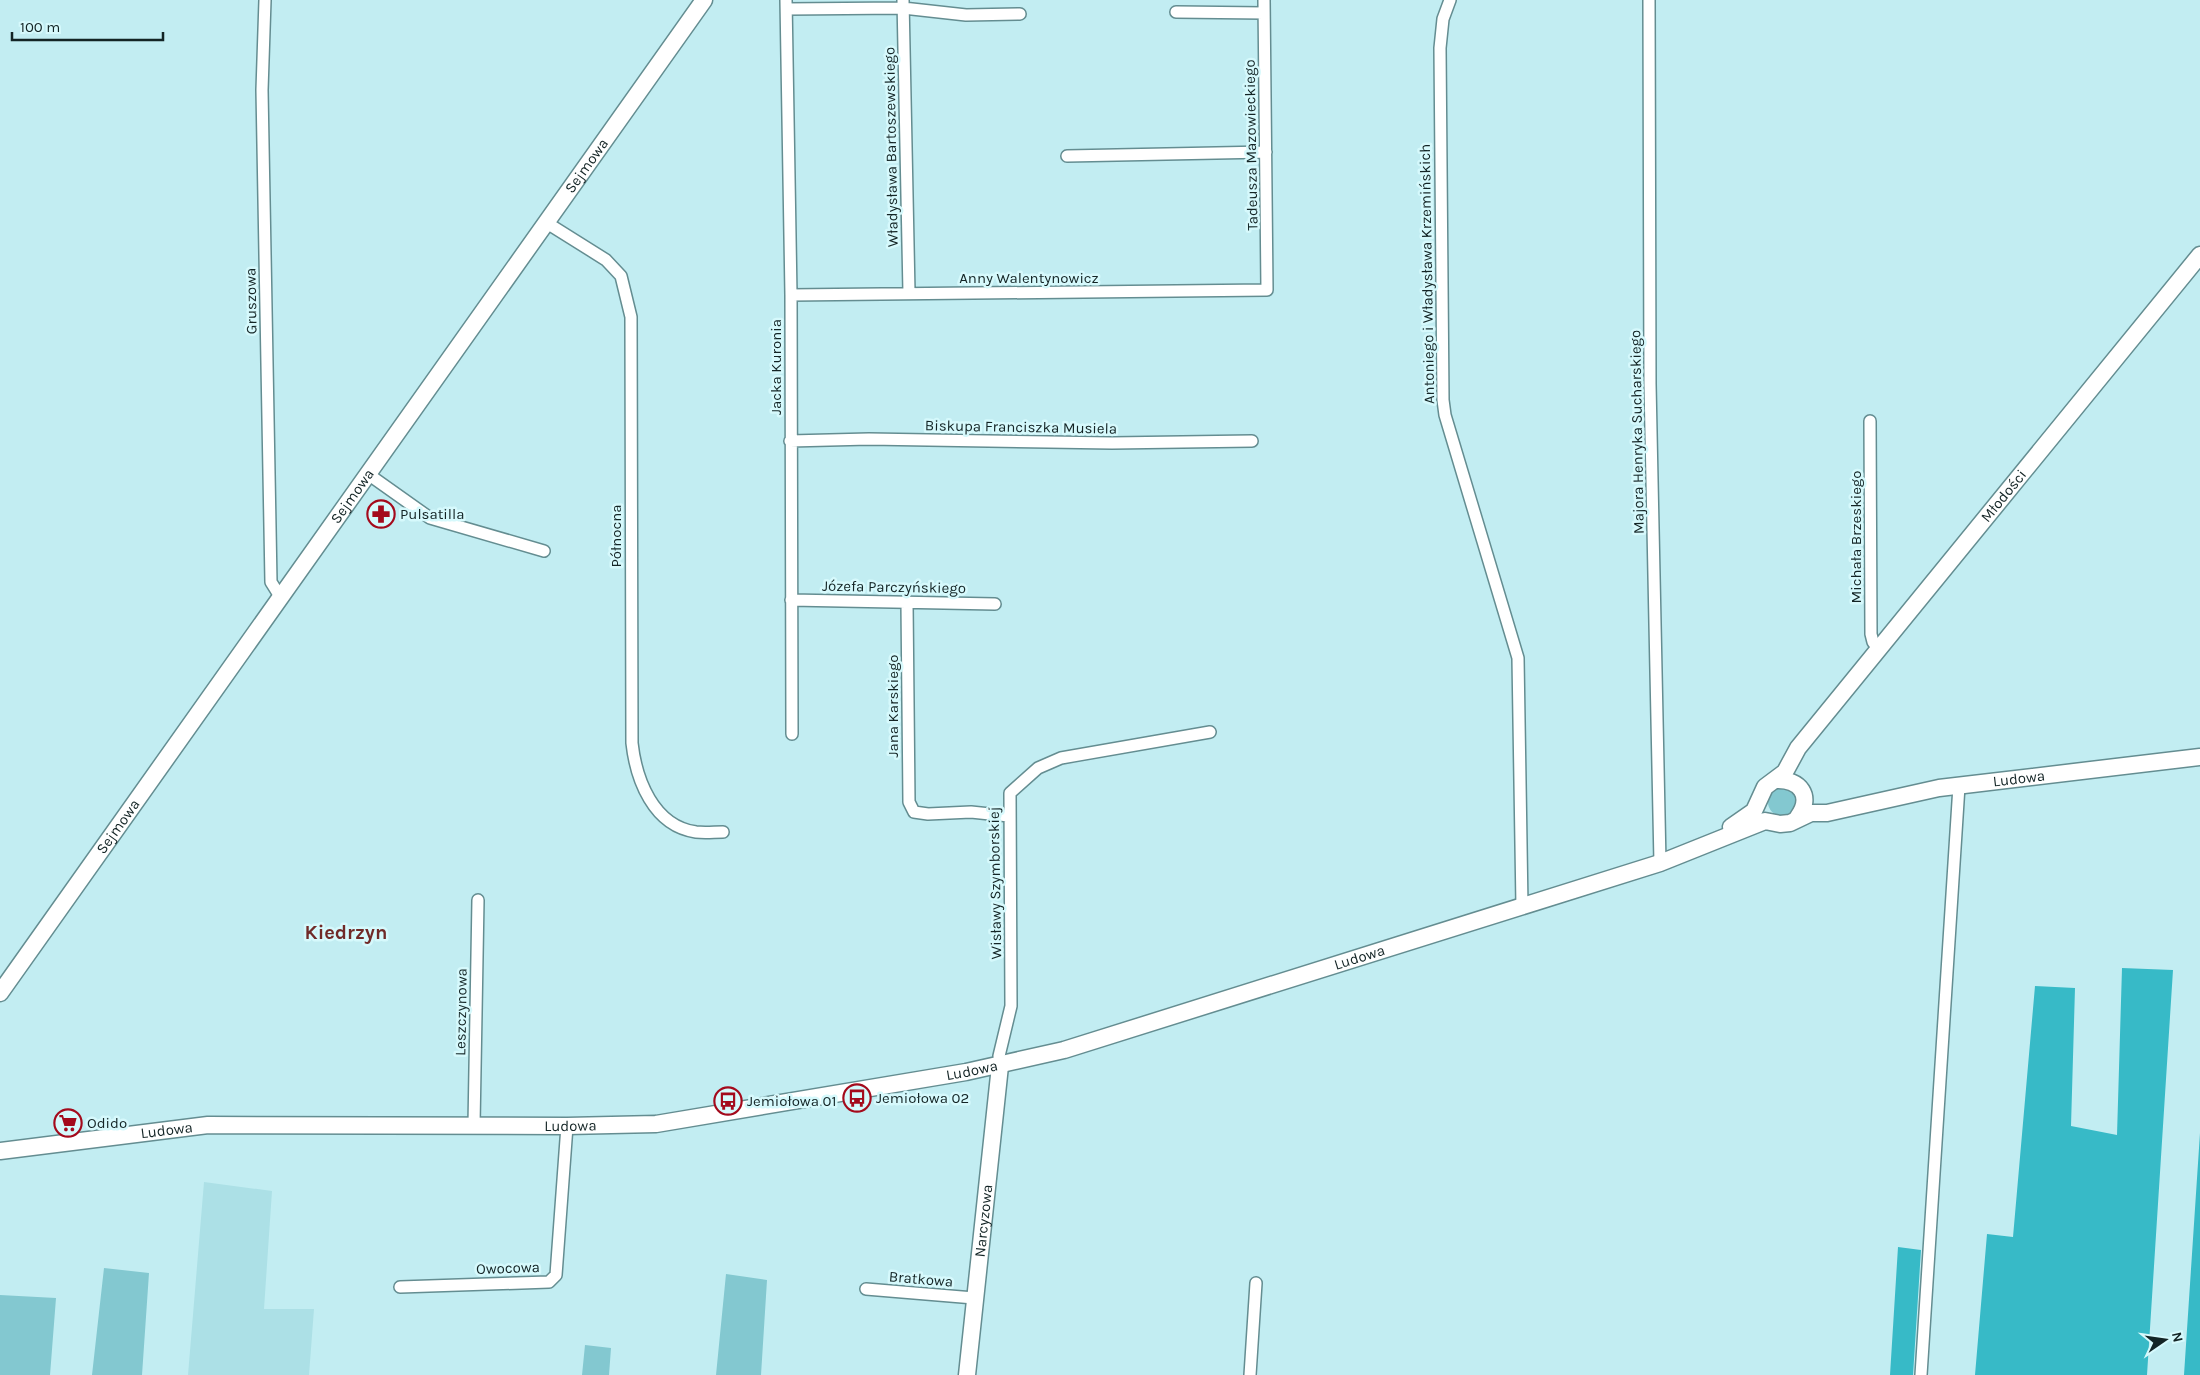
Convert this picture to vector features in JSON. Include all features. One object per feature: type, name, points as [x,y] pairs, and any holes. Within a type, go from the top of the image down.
[{"type":"main road","name":"Sejmowa","points":[[0,993],[704,0]]},
{"type":"main road","name":"Młodości","points":[[1776,780],[1785,772],[1794,753],[2200,255]]},
{"type":"main road","name":"Młodości","points":[[1800,790],[1795,776],[1796,767],[1808,737]]},
{"type":"main road","name":"Ludowa","points":[[0,1151],[208,1125],[567,1126],[656,1124],[1000,1066],[1064,1050],[1660,863],[1760,822],[1790,823],[1798,817],[1959,786],[2200,757]]},
{"type":"main road","name":"Ludowa","points":[[1705,846],[1754,811],[1765,787],[1776,780],[1787,780],[1819,805],[1839,809]]},
{"type":"main road","points":[[1798,817],[1803,811],[1800,790]]},
{"type":"main road","points":[[1760,799],[1762,811],[1770,821]]},
{"type":"main road","name":"Narcyzowa","points":[[967,1375],[1000,1066]]},
{"type":"street","name":"Gruszowa","points":[[265,0],[262,90],[271,582],[281,598]]},
{"type":"street","name":"Tadeusza Mazowieckiego","points":[[1264,0],[1267,290]]},
{"type":"street","name":"Antoniego i Władysława Krzemińskich","points":[[1450,0],[1443,20],[1440,48],[1443,400],[1445,415],[1519,664],[1522,906]]},
{"type":"street","name":"Majora Henryka Sucharskiego","points":[[1649,0],[1650,384],[1660,863]]},
{"type":"street","points":[[786,5],[903,4],[966,15],[1020,14]]},
{"type":"street","name":"Władysława Bartoszewskiego","points":[[903,4],[909,293]]},
{"type":"street","name":"Jacka Kuronia","points":[[786,5],[791,295],[792,734]]},
{"type":"street","points":[[1176,12],[1264,13]]},
{"type":"street","points":[[1067,156],[1266,152]]},
{"type":"street","name":"Północna","points":[[547,223],[606,260],[621,276],[631,317],[632,743],[636,768],[646,794],[658,811],[670,821],[695,832],[723,832]]},
{"type":"street","name":"Anny Walentynowicz","points":[[791,295],[1267,290]]},
{"type":"street","name":"Michała Brzeskiego","points":[[1870,421],[1872,634],[1873,642],[1879,650]]},
{"type":"street","name":"Biskupa Franciszka Musiela","points":[[790,441],[869,439],[1112,443],[1252,441]]},
{"type":"street","points":[[368,474],[430,518],[544,551]]},
{"type":"street","name":"Józefa Parczyńskiego","points":[[792,600],[995,604]]},
{"type":"street","name":"Jana Karskiego","points":[[907,603],[909,802],[911,809],[914,812],[928,814],[970,812],[1009,816]]},
{"type":"street","name":"Wisławy Szymborskiej","points":[[1000,1066],[999,1056],[1011,1006],[1010,793],[1029,775],[1047,763],[1061,758],[1210,732]]},
{"type":"street","points":[[1921,1375],[1959,786]]},
{"type":"street","name":"Leszczynowa","points":[[474,1125],[478,900]]},
{"type":"street","name":"Owocowa","points":[[400,1287],[549,1282],[556,1275],[567,1126]]},
{"type":"street","points":[[1250,1375],[1256,1283]]},
{"type":"street","name":"Bratkowa","points":[[866,1289],[974,1298]]},
{"type":"shaded area","points":[[1782,788],[1792,792],[1796,802],[1792,812],[1782,816],[1772,812],[1768,802],[1772,792]]},
{"type":"shaded area","points":[[2122,968],[2173,970],[2147,1375],[1975,1375],[1987,1234],[2013,1237],[2035,986],[2075,988],[2071,1126],[2117,1135]]},
{"type":"shaded area","points":[[2200,1133],[2200,1375],[2184,1375]]},
{"type":"shaded area","points":[[204,1182],[272,1191],[264,1309],[314,1309],[309,1375],[188,1375]]},
{"type":"shaded area","points":[[1898,1247],[1921,1250],[1913,1375],[1890,1375]]},
{"type":"shaded area","points":[[104,1268],[149,1273],[142,1375],[92,1375]]},
{"type":"shaded area","points":[[726,1274],[767,1280],[761,1375],[716,1375]]},
{"type":"shaded area","points":[[0,1295],[56,1298],[50,1375],[0,1375]]},
{"type":"shaded area","points":[[585,1345],[611,1348],[609,1375],[582,1375]]},
{"type":"place","name":"Pulsatilla","points":[[381,514]]},
{"type":"place","name":"Jemiołowa 02","points":[[857,1098]]},
{"type":"place","name":"Jemiołowa 01","points":[[728,1101]]},
{"type":"place","name":"Odido","points":[[68,1123]]},
{"type":"district","name":"Kiedrzyn","points":[[346,932]]}]
